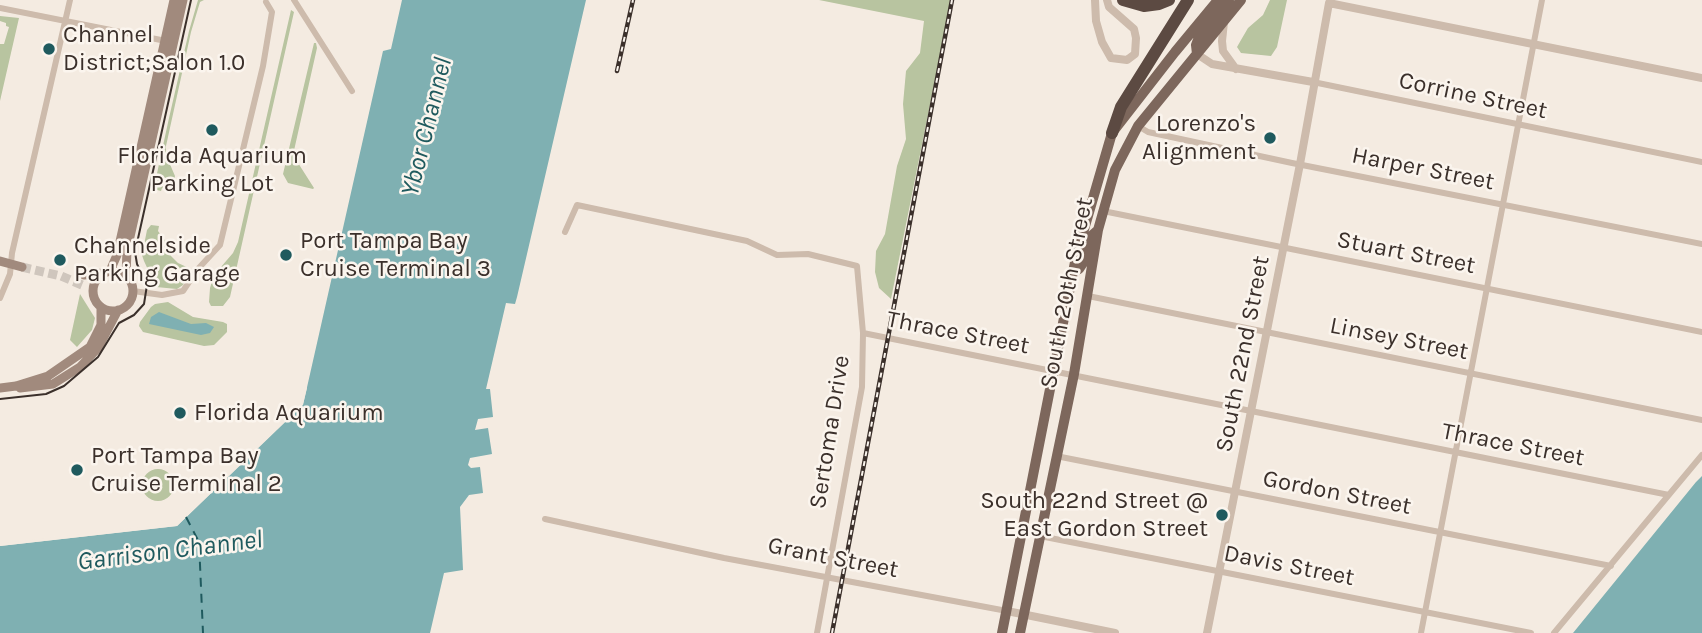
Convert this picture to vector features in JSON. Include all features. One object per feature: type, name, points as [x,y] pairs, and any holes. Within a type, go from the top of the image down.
[{"type":"highway","points":[[1123,0],[1144,6],[1169,0]]},
{"type":"highway","points":[[1112,133],[1121,107],[1188,0]]},
{"type":"main road","points":[[126,276],[107,272],[83,280],[97,303],[107,310],[118,310],[127,305],[133,291],[126,276],[126,257],[170,41],[174,0]]},
{"type":"main road","points":[[93,293],[96,281],[107,272],[117,255],[170,41],[183,0]]},
{"type":"main road","name":"South 20th Street","points":[[1002,633],[1074,272],[1091,198],[1112,133],[1219,0]]},
{"type":"main road","points":[[1197,54],[1199,37],[1228,0]]},
{"type":"main road","name":"South 20th Street","points":[[1020,633],[1074,374],[1098,230],[1115,170],[1138,126],[1241,0]]},
{"type":"main road","points":[[1074,272],[1085,260],[1089,238],[1098,230]]},
{"type":"main road","points":[[0,261],[17,265]]},
{"type":"main road","points":[[0,387],[16,386],[51,374],[90,347],[101,325],[102,307]]},
{"type":"main road","points":[[16,386],[24,389],[43,387],[67,377],[94,354],[118,310]]},
{"type":"street","points":[[0,298],[17,265],[70,0]]},
{"type":"street","points":[[294,0],[352,91]]},
{"type":"street","points":[[1095,0],[1096,21],[1102,42],[1111,58],[1127,61],[1135,54],[1134,29],[1109,7],[1107,0]]},
{"type":"street","points":[[1421,633],[1542,0]]},
{"type":"street","points":[[1329,1],[1702,78]]},
{"type":"street","name":"South 22nd Street","points":[[1207,633],[1300,164],[1329,1]]},
{"type":"street","points":[[133,291],[151,295],[183,291],[197,270],[220,245],[263,66],[272,12],[266,2]]},
{"type":"street","points":[[0,8],[170,41]]},
{"type":"street","points":[[1224,22],[1223,51],[1236,69]]},
{"type":"street","name":"Corrine Street","points":[[1197,54],[1212,64],[1313,82],[1702,162]]},
{"type":"street","name":"Harper Street","points":[[1138,126],[1148,132],[1300,164],[1702,244]]},
{"type":"street","name":"Thrace Street","points":[[565,232],[577,205],[747,241],[777,255],[808,254],[857,265],[863,333],[1669,495]]},
{"type":"street","name":"Stuart Street","points":[[1103,211],[1702,332]]},
{"type":"street","name":"Linsey Street","points":[[1088,296],[1702,420]]},
{"type":"street","name":"Sertoma Drive","points":[[817,633],[862,387],[863,333]]},
{"type":"street","points":[[1554,633],[1702,455]]},
{"type":"street","name":"Gordon Street","points":[[1056,456],[1611,566]]},
{"type":"street","name":"Grant Street","points":[[545,519],[614,536],[1115,633]]},
{"type":"street","name":"Davis Street","points":[[1040,536],[1531,633]]},
{"type":"green space","points":[[198,0],[204,0],[200,2],[191,32],[166,146],[166,155],[175,176],[172,191],[162,188],[161,191],[157,190],[156,178]]},
{"type":"green space","points":[[819,0],[951,0],[891,299],[879,288],[875,272],[876,251],[885,234],[897,166],[906,139],[903,104],[906,71],[920,53],[924,21]]},
{"type":"green space","points":[[1270,0],[1287,0],[1277,47],[1271,56],[1241,53],[1237,47],[1248,28],[1263,15]]},
{"type":"green space","points":[[291,10],[294,12],[230,297],[223,306],[211,306],[210,288],[214,275],[233,253],[238,242]]},
{"type":"green space","points":[[0,16],[19,18],[0,101],[0,44],[4,44],[9,27],[0,21]]},
{"type":"green space","points":[[314,43],[317,48],[293,155],[313,189],[288,183],[283,174]]},
{"type":"green space","points":[[151,225],[159,226],[158,231],[167,243],[171,256],[191,269],[183,285],[177,289],[156,287],[144,261],[142,255],[147,230]]},
{"type":"green space","points":[[80,294],[95,318],[92,330],[77,347],[70,340]]},
{"type":"green space","points":[[168,302],[193,317],[227,324],[227,332],[214,345],[204,346],[143,332],[139,326],[140,322],[151,307]]},
{"type":"green space","points":[[158,469],[169,474],[174,485],[169,496],[158,501],[147,496],[142,485],[147,474]]},
{"type":"water","points":[[402,0],[586,0],[517,297],[515,304],[506,303],[486,389],[490,389],[493,417],[478,419],[475,430],[488,428],[492,454],[470,458],[468,465],[471,468],[480,467],[483,493],[469,495],[460,507],[463,570],[444,573],[430,633],[0,633],[0,546],[177,526],[303,405],[383,51],[391,49]]},
{"type":"water","points":[[159,312],[191,324],[206,323],[214,327],[210,333],[201,335],[149,324],[151,317]]},
{"type":"water","points":[[1702,476],[1702,633],[1573,633],[1696,482]]},
{"type":"pier","points":[[304,387],[307,388],[303,404],[177,526],[0,546],[0,543],[175,523],[300,403]]},
{"type":"ferry route","points":[[186,517],[199,542],[203,633]]},
{"type":"tunnel","points":[[22,267],[61,276],[82,285]]},
{"type":"tram line","points":[[0,399],[46,394],[64,386],[98,357],[119,323],[134,315],[144,304],[147,285],[137,264],[135,252],[191,0]]},
{"type":"railway","points":[[617,71],[633,0]]},
{"type":"railway","points":[[832,633],[952,0]]},
{"type":"place","name":"Channel District;Salon 1.0","points":[[49,49]]},
{"type":"place","name":"Florida Aquarium Parking Lot","points":[[212,130]]},
{"type":"place","name":"Lorenzo's Alignment","points":[[1270,138]]},
{"type":"place","name":"Port Tampa Bay Cruise Terminal 3","points":[[286,255]]},
{"type":"place","name":"Channelside Parking Garage","points":[[60,260]]},
{"type":"place","name":"Florida Aquarium","points":[[180,413]]},
{"type":"place","name":"Port Tampa Bay Cruise Terminal 2","points":[[77,470]]},
{"type":"place","name":"South 22nd Street @ East Gordon Street","points":[[1222,515]]},
{"type":"water label","name":"Ybor Channel","points":[[427,127]]},
{"type":"water label","name":"Garrison Channel","points":[[170,551]]}]
